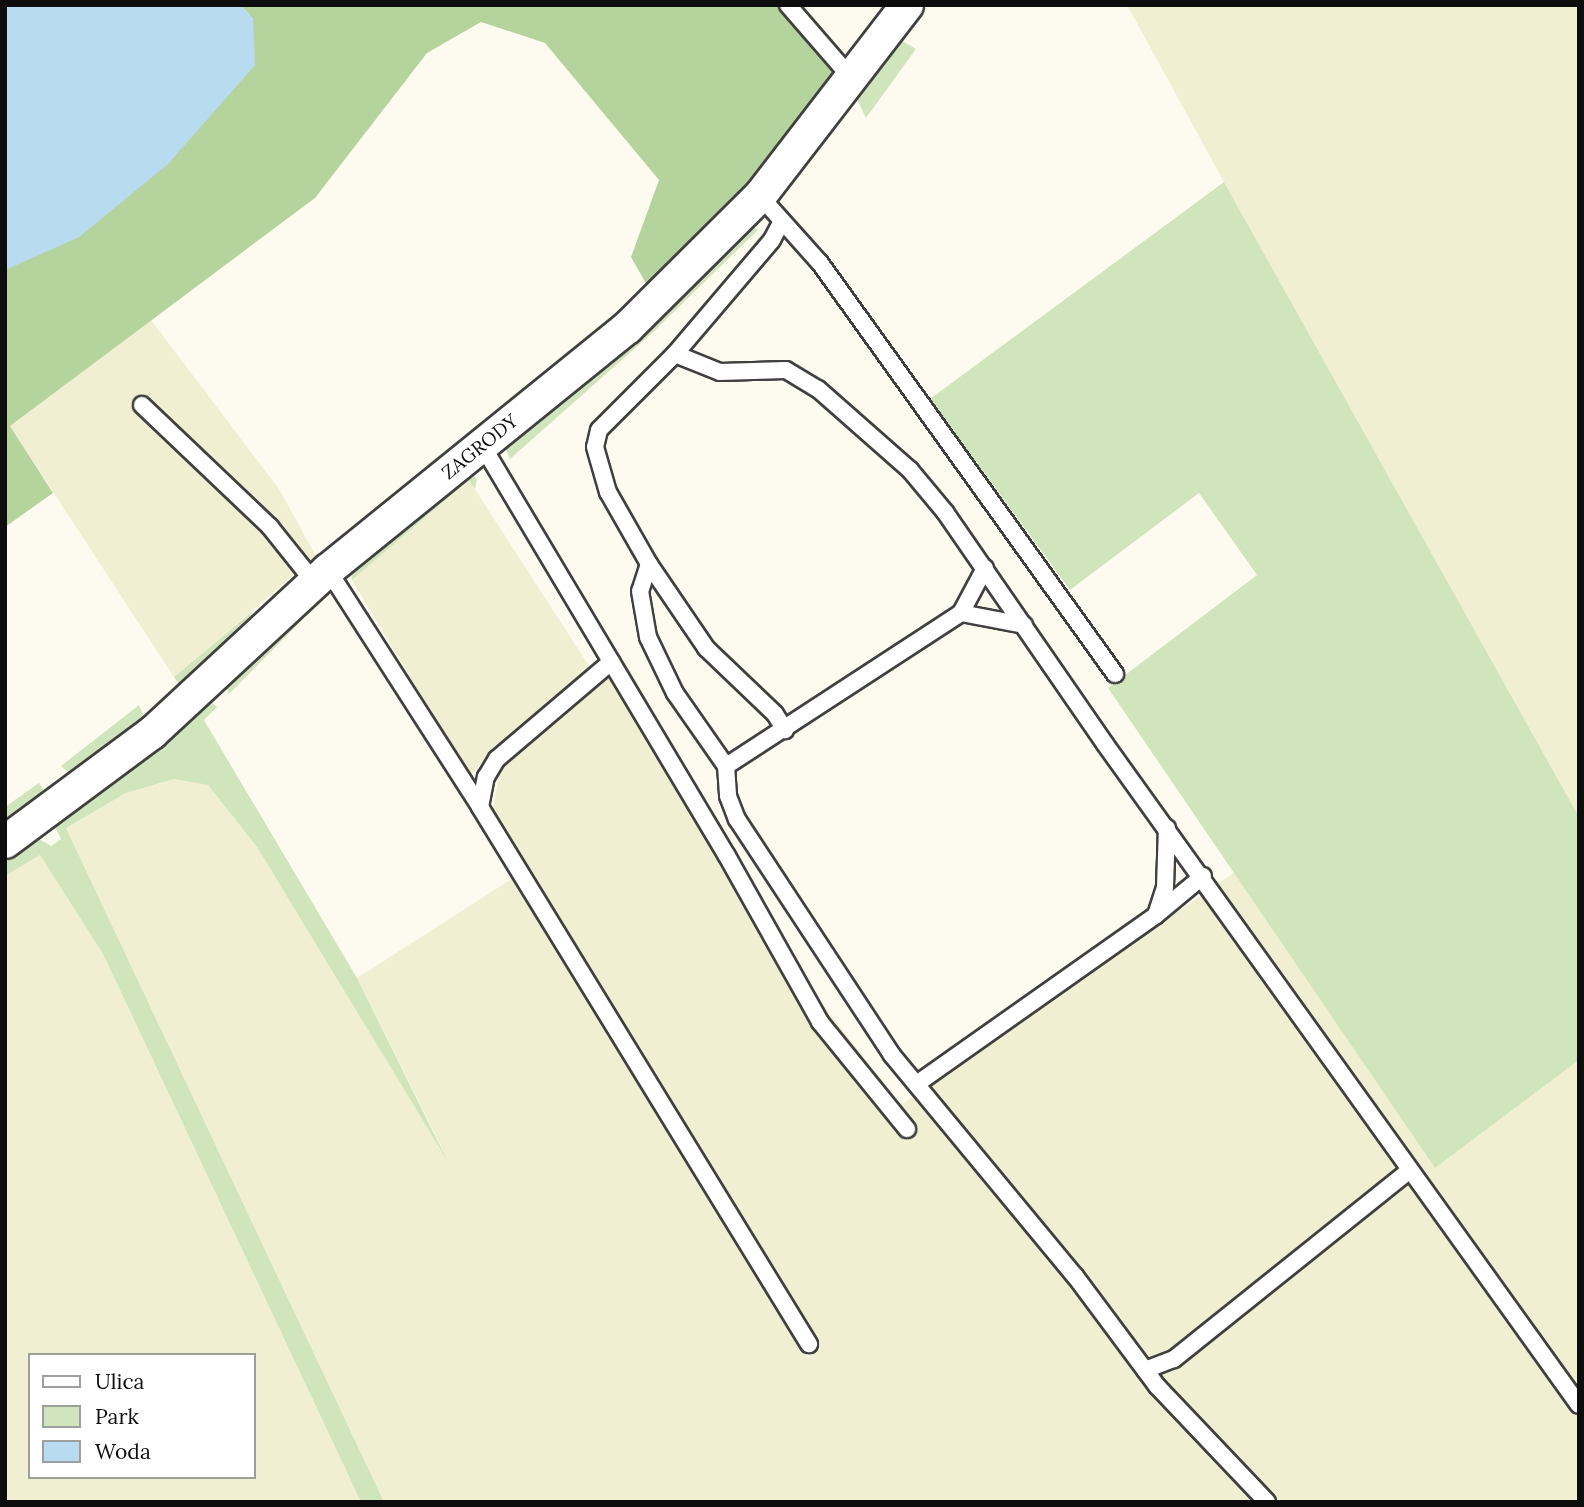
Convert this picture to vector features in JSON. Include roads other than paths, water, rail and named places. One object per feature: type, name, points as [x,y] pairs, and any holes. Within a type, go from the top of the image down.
[{"type":"street","name":"ZAGRODY","points":[[5,842],[152,733],[321,576],[627,328],[760,196],[907,5]]},
{"type":"lane","points":[[789,5],[852,79]]},
{"type":"lane","points":[[760,196],[820,262],[1115,674]]},
{"type":"lane","points":[[782,221],[772,240],[675,354],[599,430],[595,447],[608,492],[649,564],[706,648],[775,714],[785,730]]},
{"type":"lane","points":[[675,354],[720,372],[786,370],[818,389],[910,470],[985,568],[1579,1405]]},
{"type":"lane","points":[[142,405],[321,576],[480,807],[809,1344]]},
{"type":"lane","points":[[482,445],[820,1022],[907,1129]]},
{"type":"lane","points":[[649,564],[640,591],[648,637],[675,693],[726,766],[728,796],[737,819],[871,1025],[1092,1297],[1145,1370],[1266,1502]]},
{"type":"lane","points":[[726,766],[961,613],[985,568]]},
{"type":"lane","points":[[961,613],[1024,625]]},
{"type":"lane","points":[[480,807],[486,777],[497,759],[611,662]]},
{"type":"lane","points":[[1156,915],[1165,887],[1167,828]]},
{"type":"lane","points":[[918,1083],[1156,915],[1203,876]]},
{"type":"lane","points":[[1145,1370],[1174,1359],[1410,1170]]},
{"type":"water","points":[[5,5],[241,5],[253,19],[255,65],[168,164],[79,237],[5,270]]}]
